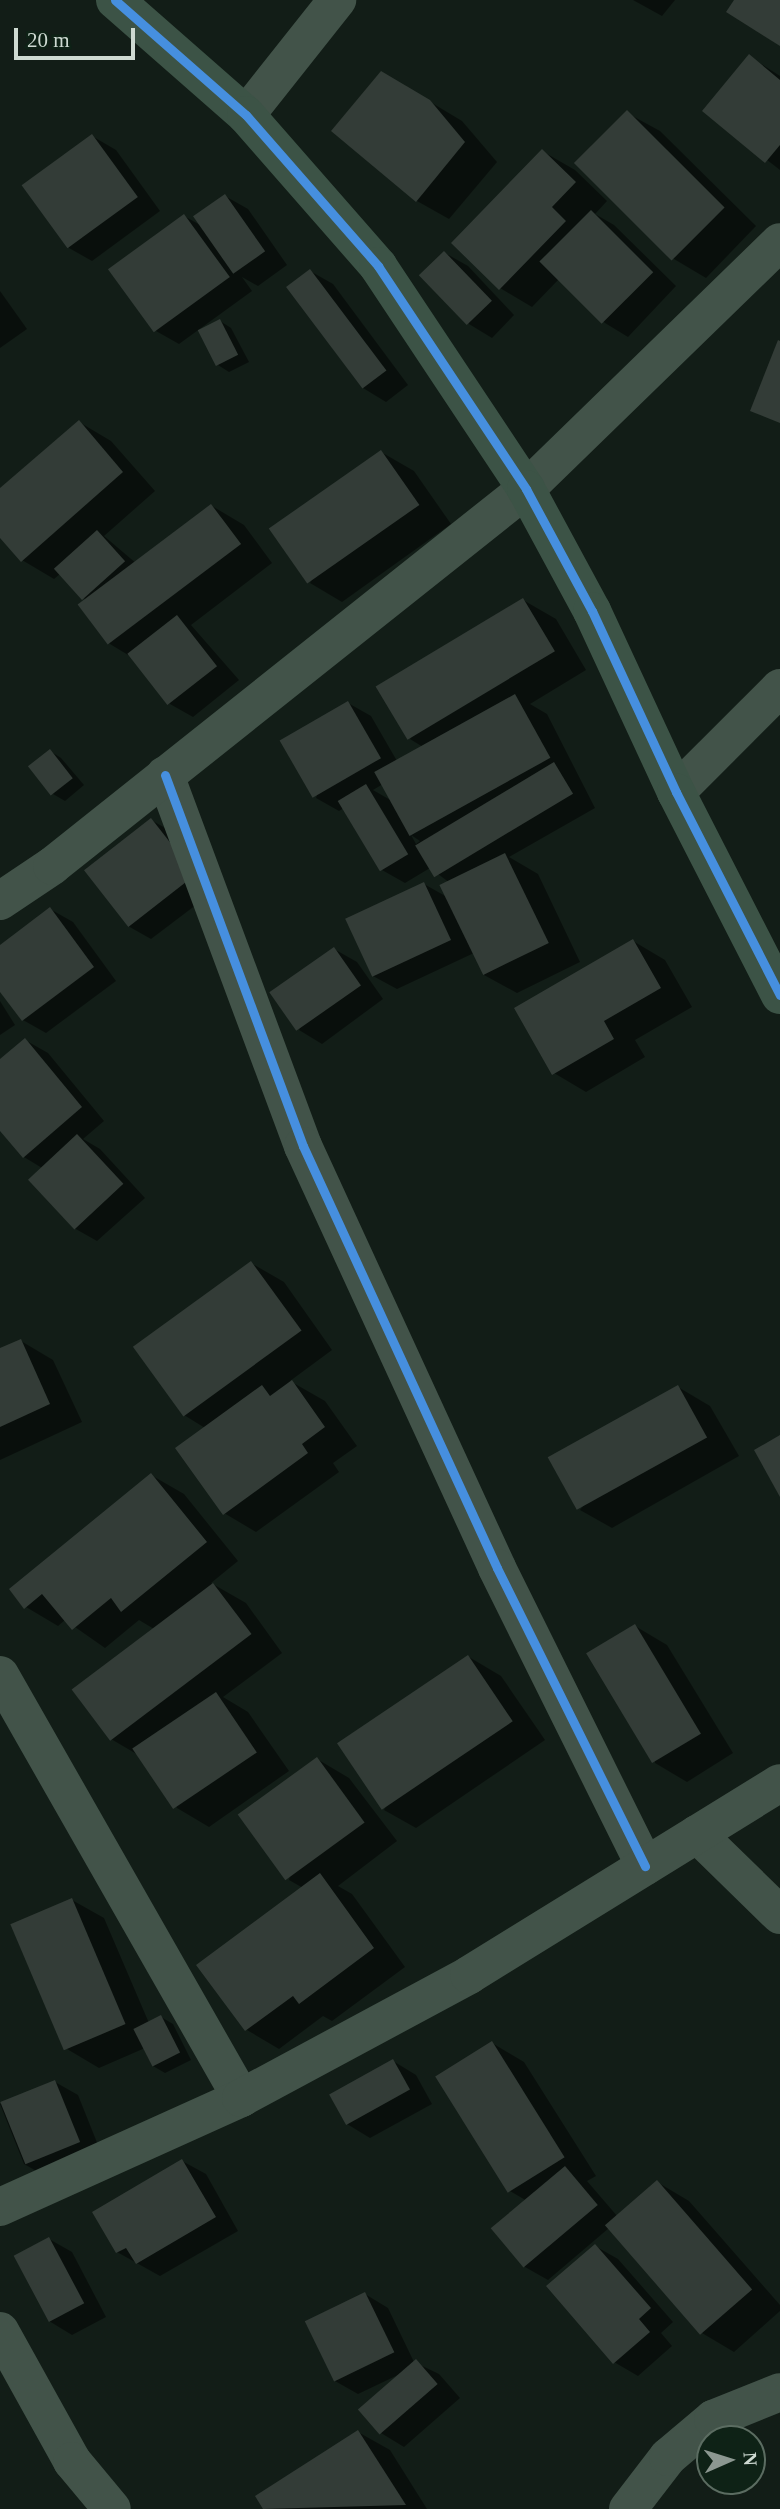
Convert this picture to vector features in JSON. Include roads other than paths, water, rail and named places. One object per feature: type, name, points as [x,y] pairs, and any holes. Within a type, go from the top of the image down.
[{"type":"street","points":[[115,0],[246,115],[378,266],[526,489],[592,611],[676,792],[780,995]]},
{"type":"street","points":[[246,115],[337,0]]},
{"type":"street","points":[[0,901],[52,866],[526,489],[780,242]]},
{"type":"street","points":[[676,792],[780,688]]},
{"type":"street","points":[[165,775],[303,1146],[497,1568],[645,1866]]},
{"type":"street","points":[[0,1675],[241,2098]]},
{"type":"street","points":[[0,2207],[241,2098],[469,1975],[780,1783]]},
{"type":"street","points":[[697,1834],[780,1915]]},
{"type":"street","points":[[0,2331],[72,2462],[111,2509]]},
{"type":"street","points":[[628,2509],[668,2457],[713,2419],[780,2392]]}]
